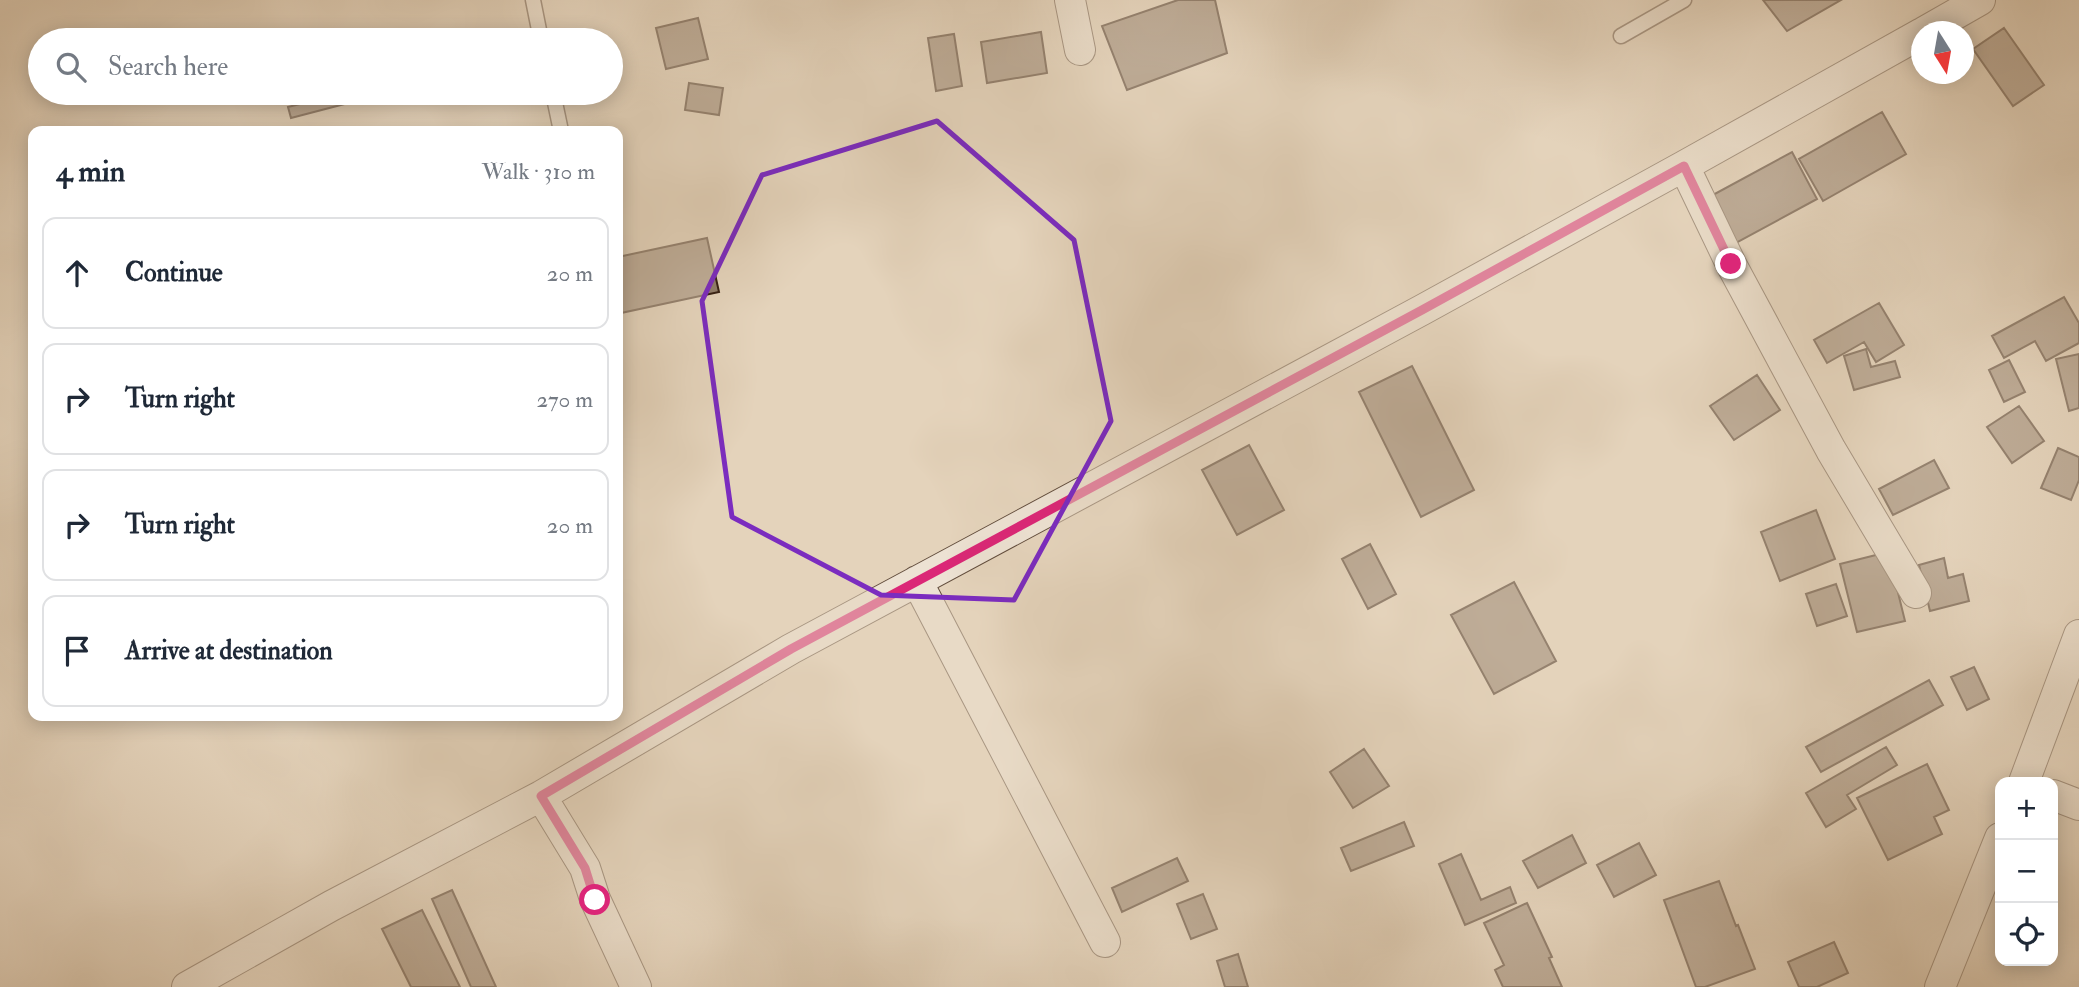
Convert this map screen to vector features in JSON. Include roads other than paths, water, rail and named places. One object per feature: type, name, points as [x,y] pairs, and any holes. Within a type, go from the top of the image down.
[{"type":"street","points":[[1070,0],[1080,50]]},
{"type":"street","points":[[1943,21],[1980,0]]},
{"type":"street","points":[[187,987],[331,906],[541,796],[690,707],[917,581],[1373,336],[1911,39]]},
{"type":"street","points":[[1684,166],[1731,264],[1825,439],[1916,593]]},
{"type":"street","points":[[917,581],[1105,942]]},
{"type":"street","points":[[2027,777],[2079,635]]},
{"type":"street","points":[[541,796],[585,868],[595,900],[636,987]]},
{"type":"street","points":[[2058,797],[2079,805]]},
{"type":"street","points":[[1940,987],[1999,840]]},
{"type":"lane","points":[[533,0],[539,28]]},
{"type":"lane","points":[[1622,36],[1684,0]]},
{"type":"lane","points":[[556,105],[560,126]]}]
